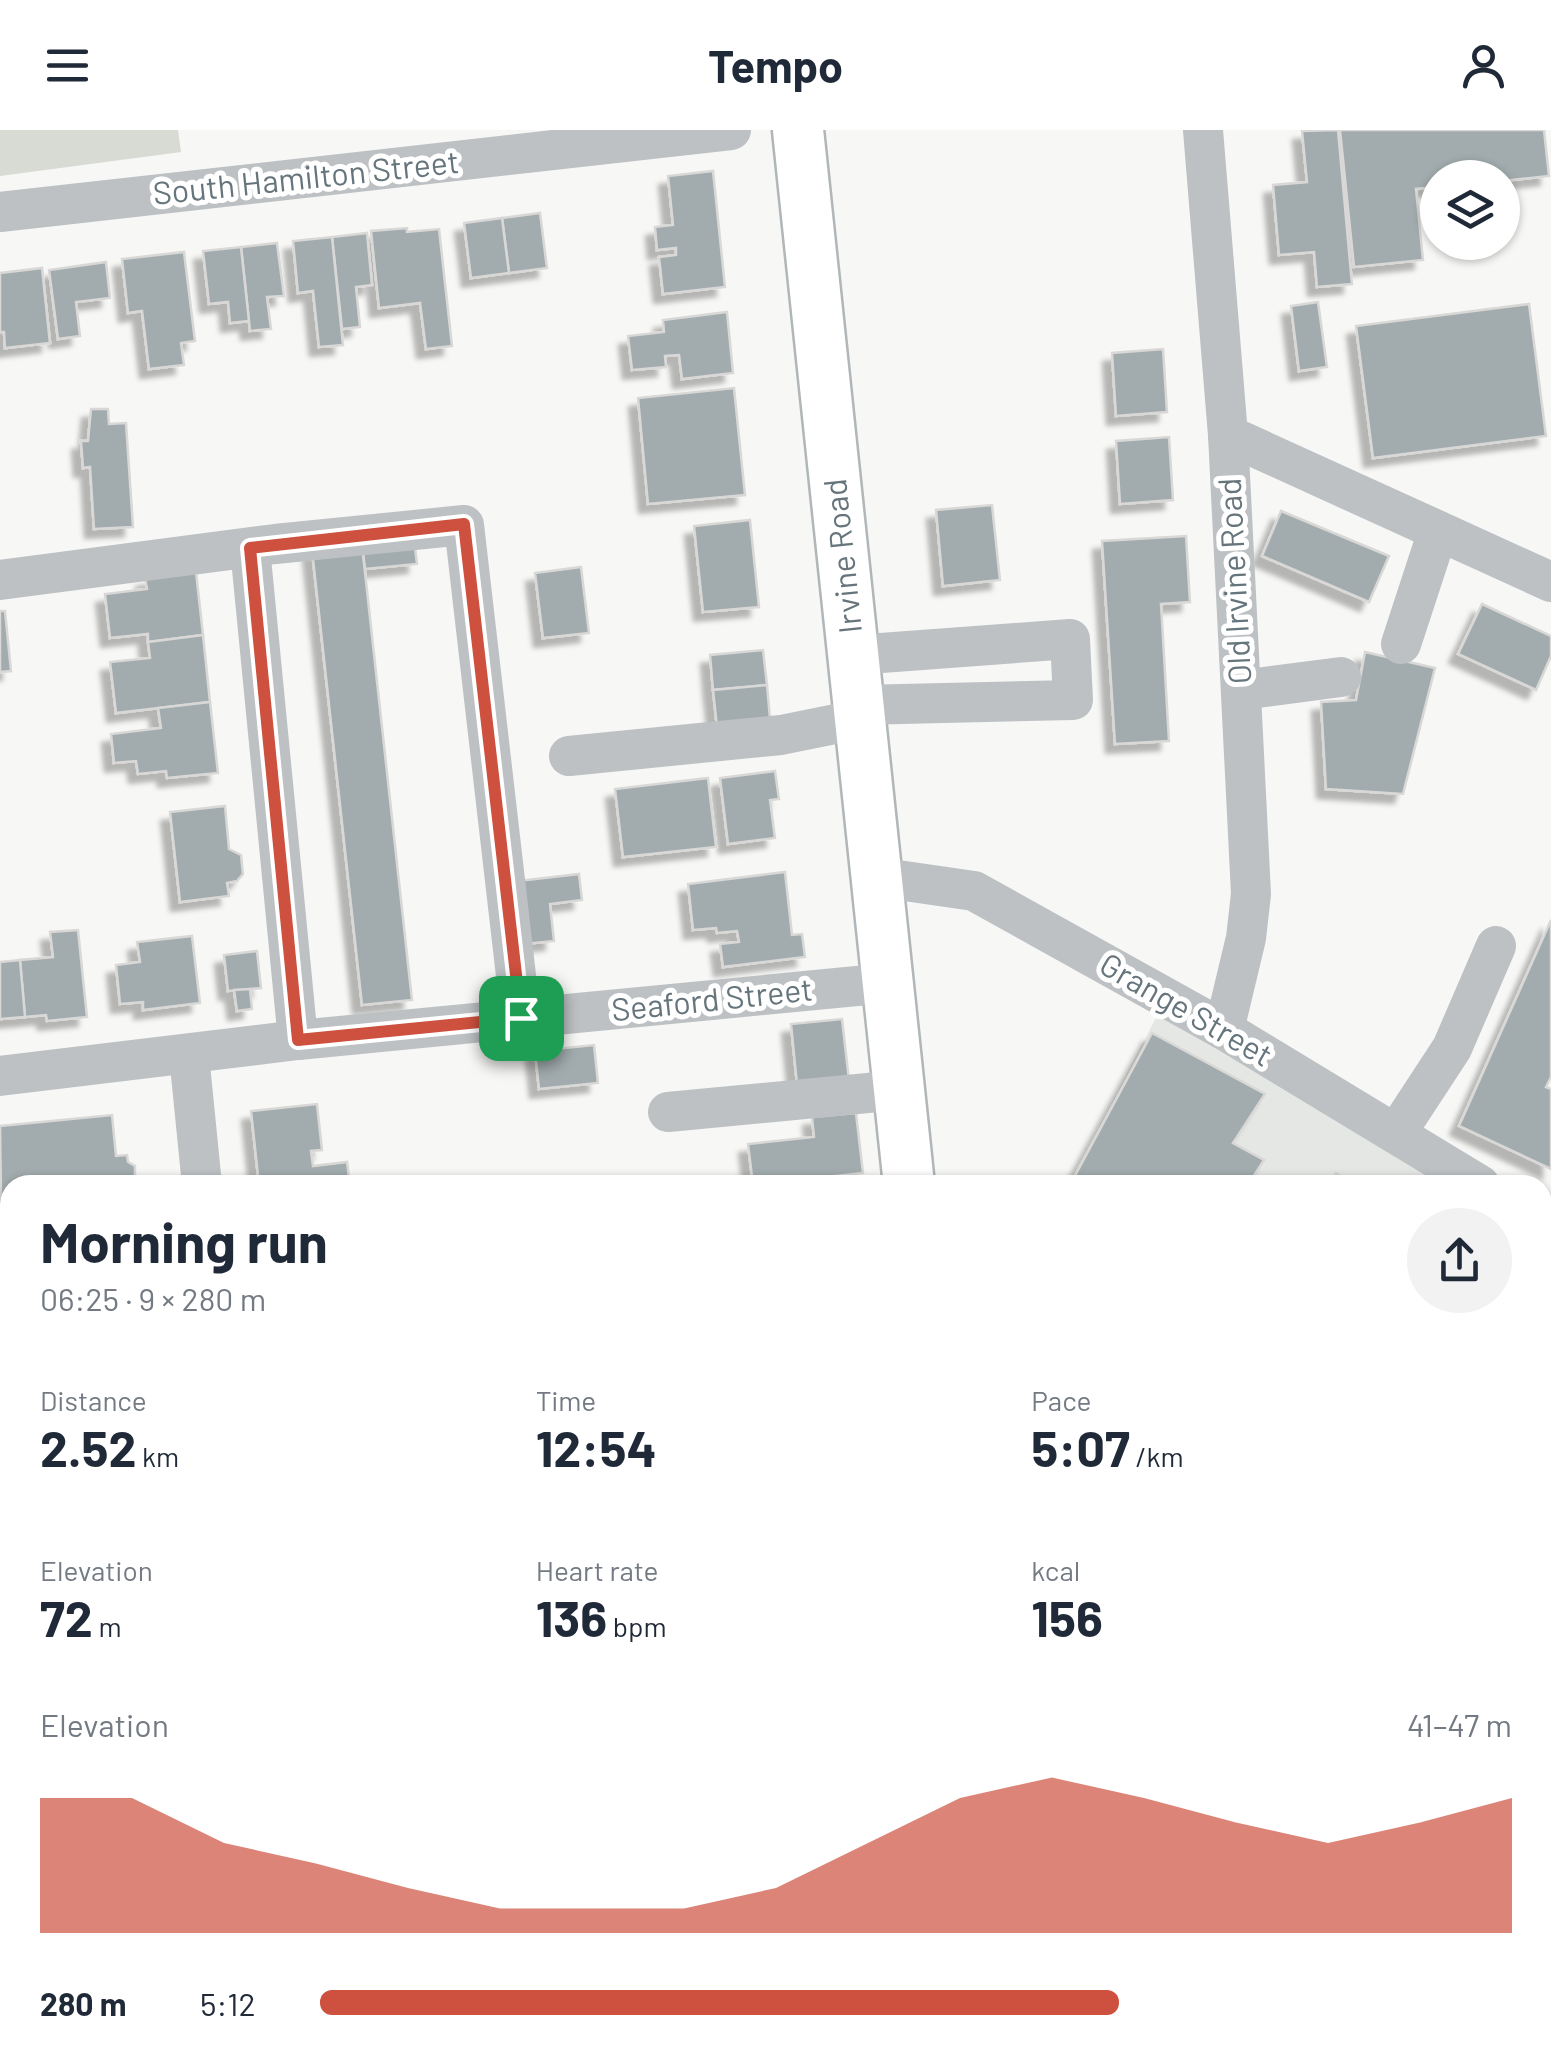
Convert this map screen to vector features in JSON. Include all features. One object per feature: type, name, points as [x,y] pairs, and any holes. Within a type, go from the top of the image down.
[{"type":"main road","name":"Irvine Road","points":[[798,130],[908,1175]]},
{"type":"street","name":"South Hamilton Street","points":[[0,212],[731,130]]},
{"type":"street","name":"Old Irvine Road","points":[[1203,130],[1228,435],[1252,894],[1224,1030]]},
{"type":"street","points":[[1228,435],[1551,582]]},
{"type":"street","points":[[0,580],[464,524],[521,1018]]},
{"type":"street","points":[[1401,644],[1438,531]]},
{"type":"street","points":[[250,548],[298,1040]]},
{"type":"street","points":[[569,756],[781,736],[859,712],[1073,700],[1070,639],[854,654]]},
{"type":"street","points":[[1241,690],[1340,676]]},
{"type":"street","name":"Grange Street","points":[[877,877],[974,891],[1224,1030],[1464,1175]]},
{"type":"street","points":[[1396,1132],[1452,1048],[1496,946]]},
{"type":"street","name":"Seaford Street","points":[[0,1076],[298,1040],[888,983]]},
{"type":"street","points":[[189,1056],[201,1175]]},
{"type":"street","points":[[668,1112],[899,1090]]},
{"type":"shaded area","points":[[0,130],[178,130],[181,152],[0,176]]},
{"type":"shaded area","points":[[1160,1010],[1426,1175],[1074,1175]]},
{"type":"building","points":[[1338,130],[1352,284],[1317,287],[1314,252],[1279,255],[1273,185],[1307,182],[1302,131]]},
{"type":"building","points":[[1340,130],[1544,130],[1549,176],[1520,179],[1520,160],[1420,160],[1420,189],[1416,189],[1423,260],[1354,267]]},
{"type":"building","points":[[713,171],[725,287],[663,294],[659,257],[676,255],[676,248],[657,250],[655,227],[673,225],[668,176]]},
{"type":"building","points":[[540,213],[547,268],[509,273],[502,218]]},
{"type":"building","points":[[502,218],[509,273],[471,278],[464,223]]},
{"type":"building","points":[[407,228],[407,232],[439,229],[452,346],[426,349],[420,303],[379,308],[371,231]]},
{"type":"building","points":[[367,233],[372,285],[356,287],[360,327],[342,329],[332,237]]},
{"type":"building","points":[[332,237],[343,345],[319,347],[313,291],[298,293],[293,241]]},
{"type":"building","points":[[277,243],[284,296],[267,297],[271,329],[250,331],[241,247]]},
{"type":"building","points":[[241,247],[249,321],[230,323],[228,302],[209,304],[203,251]]},
{"type":"building","points":[[184,252],[195,341],[181,343],[184,365],[149,369],[142,311],[128,313],[122,259]]},
{"type":"building","points":[[106,262],[110,298],[76,302],[80,336],[58,339],[49,270]]},
{"type":"building","points":[[42,268],[50,343],[5,348],[4,332],[0,332],[0,273]]},
{"type":"building","points":[[1318,302],[1327,367],[1299,371],[1291,306]]},
{"type":"building","points":[[1529,304],[1546,436],[1373,458],[1356,326]]},
{"type":"building","points":[[727,312],[733,373],[682,379],[679,355],[665,356],[666,367],[632,370],[628,336],[664,332],[663,320]]},
{"type":"building","points":[[1163,349],[1167,412],[1116,416],[1112,353]]},
{"type":"building","points":[[734,388],[745,495],[648,504],[638,398]]},
{"type":"building","points":[[91,409],[108,409],[109,424],[126,423],[133,527],[94,529],[90,467],[83,468],[81,441],[88,441]]},
{"type":"building","points":[[1169,437],[1173,500],[1120,504],[1116,441]]},
{"type":"building","points":[[992,505],[1000,580],[943,586],[936,510]]},
{"type":"building","points":[[1281,511],[1389,556],[1369,602],[1262,556]]},
{"type":"building","points":[[750,520],[759,607],[703,612],[694,526]]},
{"type":"building","points":[[1186,536],[1190,602],[1161,604],[1169,741],[1115,744],[1102,541]]},
{"type":"building","points":[[414,539],[417,564],[365,569],[362,545]]},
{"type":"building","points":[[362,545],[412,1000],[362,1005],[312,550]]},
{"type":"building","points":[[581,567],[589,633],[543,638],[535,573]]},
{"type":"building","points":[[196,572],[203,635],[148,642],[148,634],[110,638],[105,594],[147,589],[145,578]]},
{"type":"building","points":[[1482,604],[1551,636],[1551,656],[1536,690],[1458,654]]},
{"type":"building","points":[[0,611],[5,611],[11,671],[0,672]]},
{"type":"building","points":[[203,635],[210,702],[116,713],[110,662],[150,658],[148,642]]},
{"type":"building","points":[[763,650],[767,685],[713,690],[710,655]]},
{"type":"building","points":[[1365,652],[1435,668],[1403,794],[1326,789],[1321,702],[1356,700]]},
{"type":"building","points":[[767,685],[771,730],[718,736],[713,690]]},
{"type":"building","points":[[210,702],[218,773],[167,778],[166,771],[138,774],[136,761],[114,763],[111,734],[161,728],[158,708]]},
{"type":"building","points":[[775,771],[779,799],[770,800],[775,838],[728,844],[720,778]]},
{"type":"building","points":[[708,778],[716,847],[623,857],[615,789]]},
{"type":"building","points":[[225,806],[229,849],[241,855],[243,874],[237,881],[227,883],[229,896],[180,902],[170,812]]},
{"type":"building","points":[[785,872],[792,935],[802,934],[805,957],[723,967],[720,944],[739,942],[737,931],[693,930],[688,884]]},
{"type":"building","points":[[579,874],[582,900],[550,904],[554,941],[525,944],[518,881]]},
{"type":"building","points":[[1551,920],[1551,1077],[1546,1087],[1551,1089],[1551,1169],[1459,1126]]},
{"type":"building","points":[[78,930],[87,1017],[47,1021],[46,1015],[25,1017],[20,960],[53,957],[50,932]]},
{"type":"building","points":[[192,936],[200,1003],[143,1010],[143,1002],[120,1004],[116,965],[140,962],[137,942]]},
{"type":"building","points":[[257,951],[261,988],[228,991],[224,955]]},
{"type":"building","points":[[20,960],[25,1017],[0,1019],[0,962]]},
{"type":"building","points":[[250,989],[252,1009],[237,1011],[234,990]]},
{"type":"building","points":[[842,1019],[850,1089],[798,1094],[791,1024]]},
{"type":"building","points":[[1152,1033],[1265,1094],[1233,1143],[1264,1160],[1254,1175],[1075,1175]]},
{"type":"building","points":[[594,1045],[598,1083],[539,1089],[535,1051]]},
{"type":"building","points":[[317,1104],[322,1150],[311,1151],[313,1166],[347,1162],[349,1175],[258,1175],[251,1111]]},
{"type":"building","points":[[856,1113],[863,1173],[752,1175],[748,1144],[814,1137],[812,1117]]},
{"type":"building","points":[[112,1115],[116,1156],[127,1155],[128,1162],[135,1166],[135,1175],[1,1175],[0,1126]]},
{"type":"route","points":[[464,524],[521,1018],[298,1040],[250,548],[464,524]]}]
